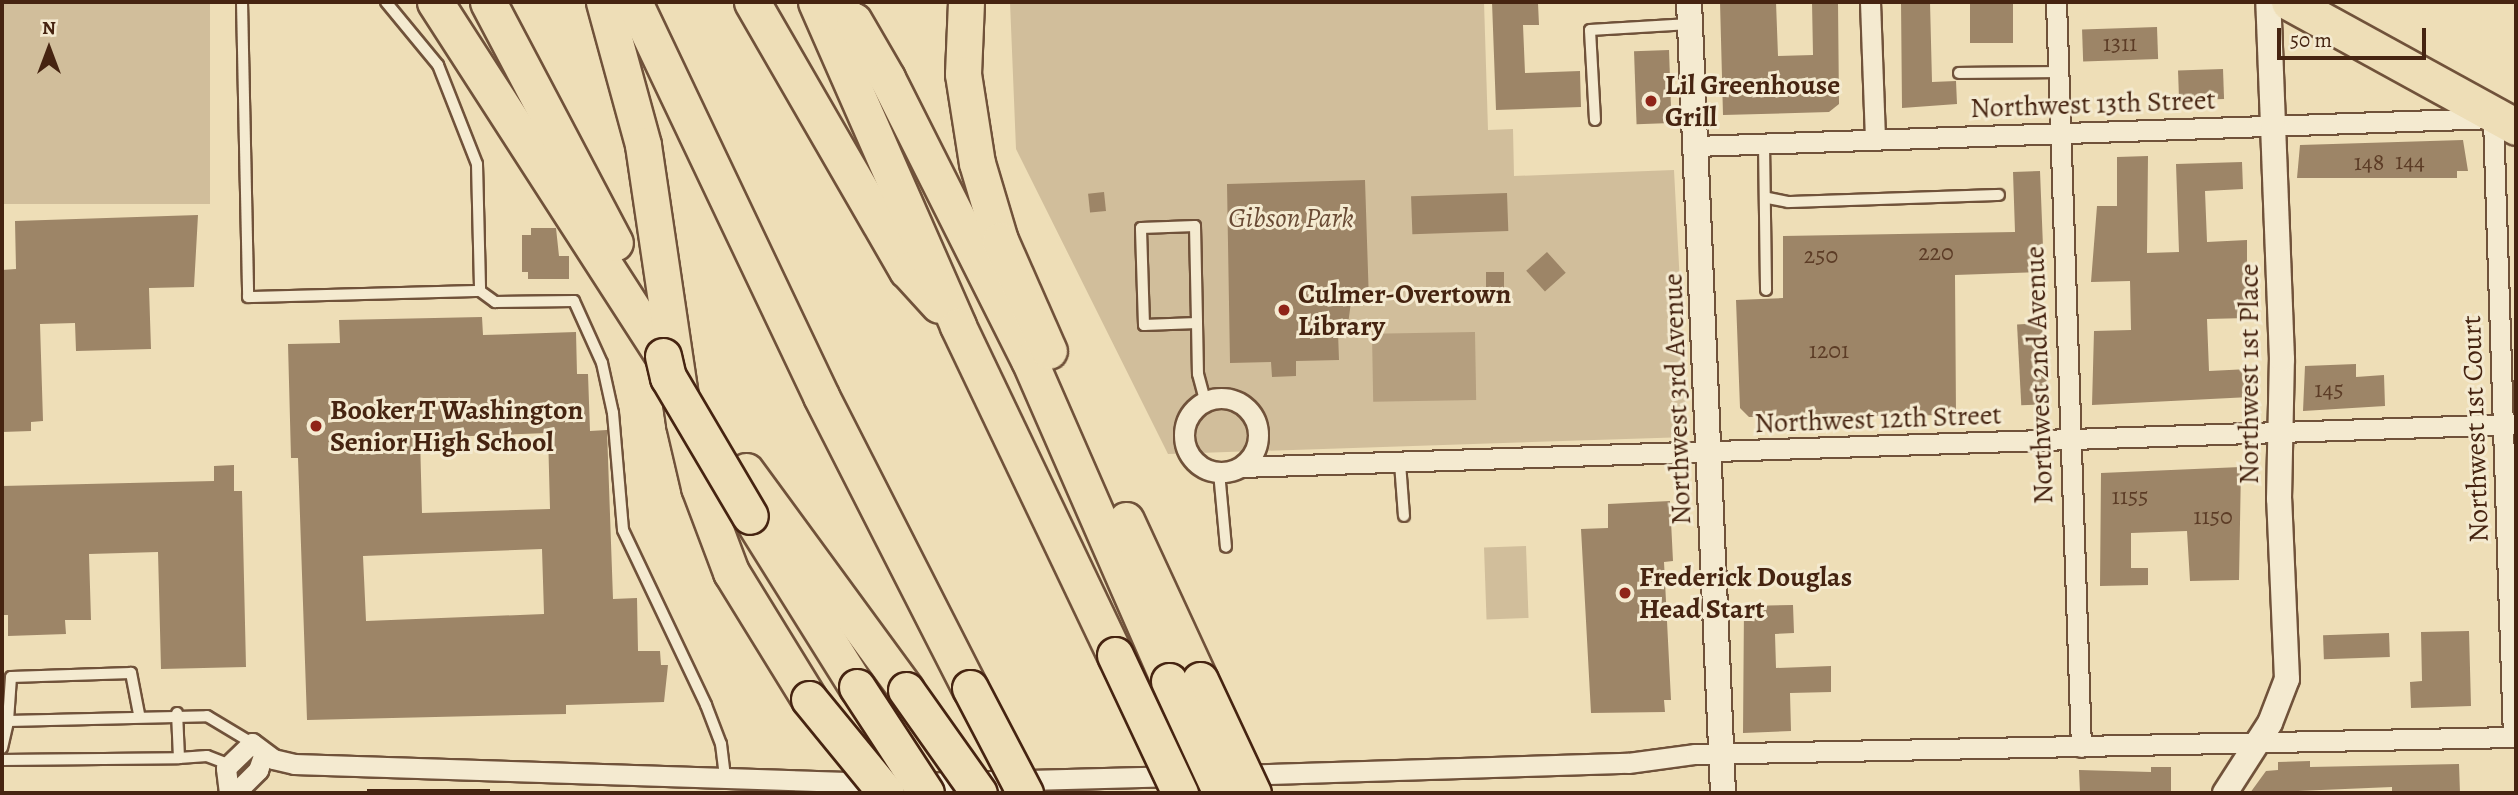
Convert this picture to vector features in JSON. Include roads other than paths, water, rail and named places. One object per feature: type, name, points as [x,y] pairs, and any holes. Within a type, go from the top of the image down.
[{"type":"highway","points":[[435,2],[655,343],[979,793]]},
{"type":"highway","points":[[488,2],[590,191],[640,299],[668,377],[750,516],[926,793]]},
{"type":"highway","points":[[604,2],[643,145],[682,410],[699,486],[736,581],[809,699],[886,793]]},
{"type":"highway","points":[[634,2],[821,396],[1025,793]]},
{"type":"highway","points":[[816,2],[958,326],[1180,793]]},
{"type":"highway","points":[[823,2],[854,21],[887,78],[1184,681],[1253,793]]},
{"type":"highway","points":[[966,2],[965,98],[1000,240],[1184,681],[1221,793]]},
{"type":"highway","points":[[2288,2],[2505,123]]},
{"type":"highway","points":[[754,5],[907,270],[958,326]]},
{"type":"street","points":[[1870,2],[1875,139]]},
{"type":"street","name":"Northwest 2nd Avenue","points":[[2056,2],[2081,747]]},
{"type":"street","name":"Northwest 1st Place","points":[[2260,741],[2287,679],[2274,125],[2268,2]]},
{"type":"street","name":"Northwest 3rd Avenue","points":[[1690,13],[1723,793]]},
{"type":"street","name":"Northwest 13th Street","points":[[1696,146],[2274,125],[2505,123]]},
{"type":"street","name":"Northwest 1st Court","points":[[2505,123],[2515,737]]},
{"type":"street","points":[[1219,472],[1197,463],[1185,442],[1188,418],[1205,401],[1230,398],[1251,411],[1257,447],[1241,467]]},
{"type":"street","name":"Northwest 12th Street","points":[[1219,472],[1241,467],[2510,425]]},
{"type":"street","points":[[258,748],[294,764],[929,783],[1601,764],[1722,755],[2515,737]]},
{"type":"street","points":[[2225,793],[2260,741]]},
{"type":"street","points":[[229,793],[224,787],[228,764],[258,748]]},
{"type":"street","points":[[235,793],[258,770],[258,748]]},
{"type":"lane","points":[[242,2],[248,297],[480,291],[495,302],[574,302],[602,363],[613,413],[623,530],[706,705],[721,744],[725,777]]},
{"type":"lane","points":[[386,2],[438,65],[477,164],[480,291]]},
{"type":"lane","points":[[1595,120],[1590,30],[1690,13]]},
{"type":"lane","points":[[1959,73],[2059,72]]},
{"type":"lane","points":[[1764,144],[1768,198],[1766,290]]},
{"type":"lane","points":[[1768,198],[1788,202],[1999,195]]},
{"type":"lane","points":[[1197,323],[1144,325],[1142,228],[1195,226],[1197,323],[1198,374],[1205,401]]},
{"type":"lane","points":[[1400,463],[1404,516]]},
{"type":"lane","points":[[1219,472],[1226,547]]},
{"type":"lane","points":[[2,748],[8,721],[11,677],[131,673],[139,714]]},
{"type":"lane","points":[[177,713],[179,758]]},
{"type":"lane","points":[[8,721],[177,713],[215,717],[258,748]]},
{"type":"lane","points":[[2,760],[207,756],[228,764]]},
{"type":"railway","points":[[367,793],[490,793]]},
{"type":"place","name":"Lil Greenhouse Grill","points":[[1651,101]]},
{"type":"place","name":"Culmer-Overtown Library","points":[[1284,310]]},
{"type":"place","name":"Booker T Washington Senior High School","points":[[316,426]]},
{"type":"place","name":"Frederick Douglas Head Start","points":[[1625,593]]},
{"type":"park label","name":"Gibson Park","points":[[1291,218]]}]
